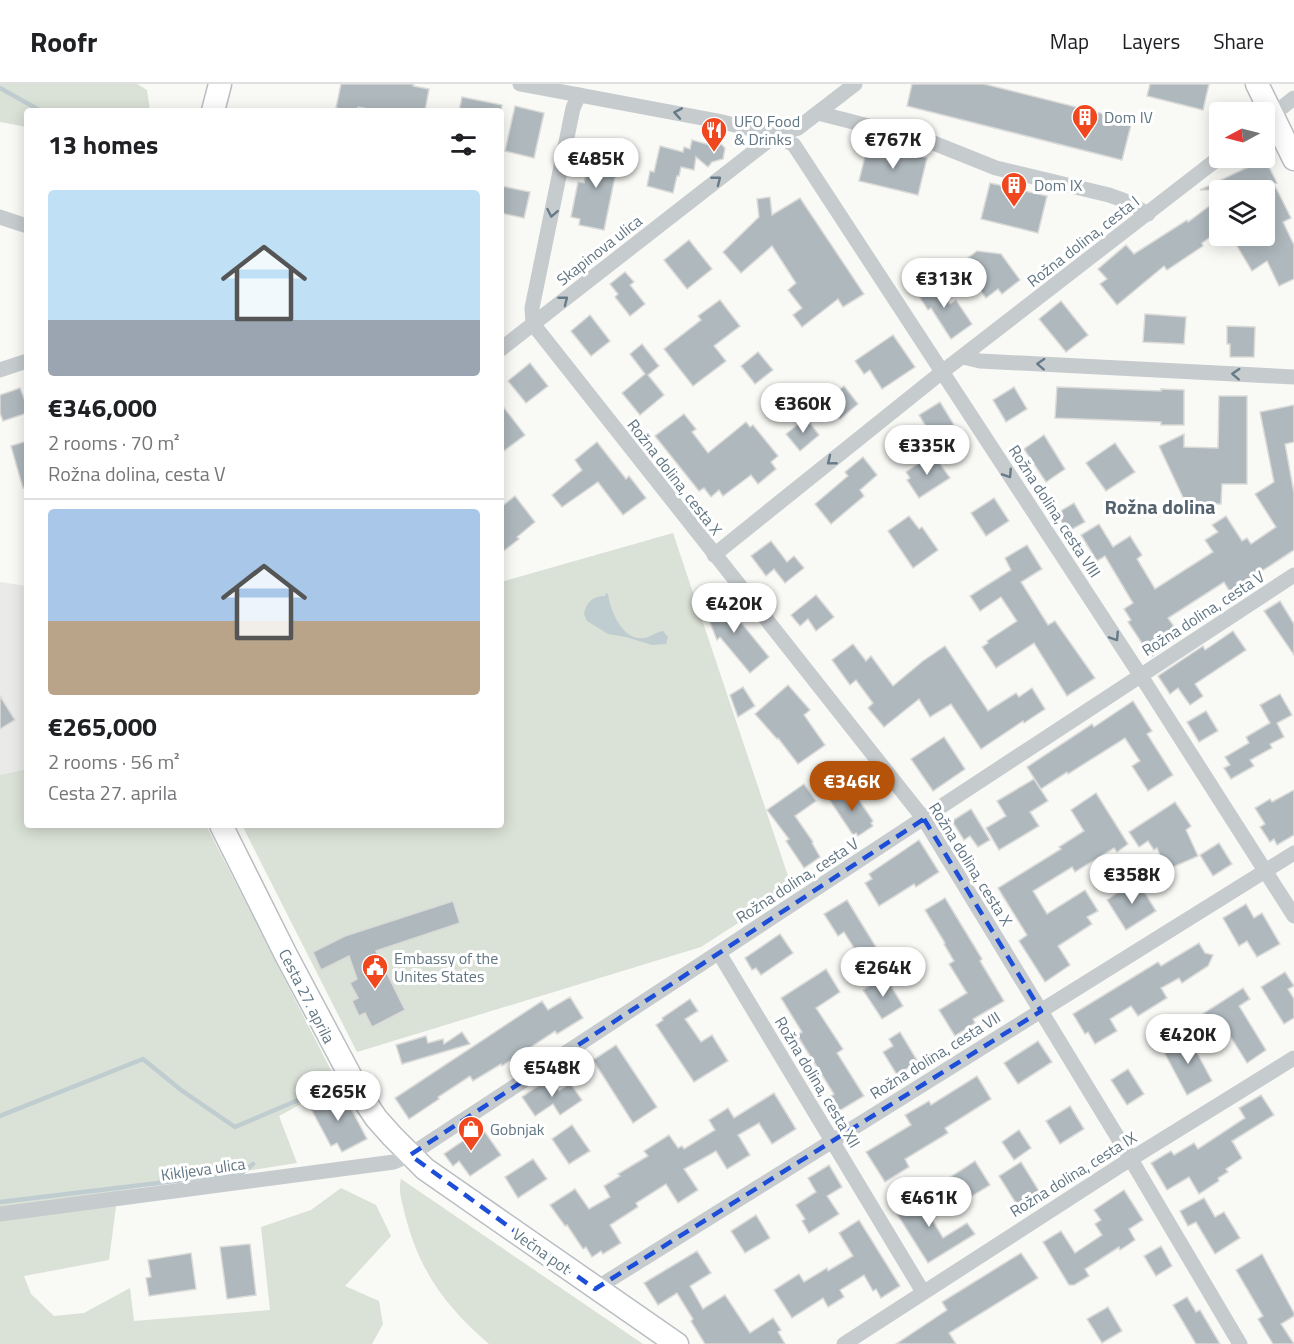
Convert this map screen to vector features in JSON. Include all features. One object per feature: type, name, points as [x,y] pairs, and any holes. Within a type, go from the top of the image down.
[{"type":"main road","points":[[214,108],[220,84]]},
{"type":"main road","points":[[1257,84],[1263,102]]},
{"type":"main road","points":[[1275,129],[1294,159]]},
{"type":"main road","name":"Cesta 27. aprila","points":[[223,828],[360,1094],[376,1118],[410,1155]]},
{"type":"main road","name":"Večna pot","points":[[410,1155],[425,1169],[677,1344]]},
{"type":"street","points":[[520,84],[718,121],[776,135]]},
{"type":"street","name":"Skapinova ulica","points":[[504,347],[776,135],[798,128],[855,84]]},
{"type":"street","points":[[533,324],[532,308],[573,108],[579,95]]},
{"type":"street","points":[[1275,113],[1294,98]]},
{"type":"street","points":[[818,113],[931,141],[996,168],[1109,195],[1148,214]]},
{"type":"street","name":"Rožna dolina, cesta VIII","points":[[776,135],[794,145],[1141,676],[1294,916]]},
{"type":"street","name":"Rožna dolina, cesta I","points":[[714,555],[942,372],[1209,166]]},
{"type":"street","points":[[0,217],[24,225]]},
{"type":"street","name":"Rožna dolina, cesta X","points":[[533,324],[924,819],[1131,1159],[1240,1344]]},
{"type":"street","points":[[963,357],[980,361],[1294,377]]},
{"type":"street","points":[[0,370],[24,362]]},
{"type":"street","name":"Rožna dolina, cesta V","points":[[410,1155],[1294,575]]},
{"type":"street","name":"Rožna dolina, cesta VII","points":[[595,1288],[1294,854]]},
{"type":"street","name":"Rožna dolina, cesta XII","points":[[718,953],[923,1292]]},
{"type":"street","name":"Rožna dolina, cesta IX","points":[[844,1344],[1131,1159],[1294,1058]]},
{"type":"street","name":"Kikljeva ulica","points":[[0,1214],[394,1162],[410,1155]]},
{"type":"highlighted area","points":[[924,819],[1041,1011],[595,1289],[410,1155]]},
{"type":"shaded area","points":[[0,84],[137,84],[147,90],[150,108],[24,108],[24,126],[0,122]]},
{"type":"shaded area","points":[[673,533],[792,888],[701,947],[357,1052],[244,828],[504,828],[504,581]]},
{"type":"shaded area","points":[[0,582],[24,586],[24,770],[0,775]]},
{"type":"shaded area","points":[[606,593],[611,608],[624,630],[637,638],[645,638],[663,631],[668,637],[666,644],[652,645],[608,634],[587,621],[584,614],[588,603],[605,596]]},
{"type":"shaded area","points":[[24,770],[24,828],[208,828],[338,1084],[279,1116],[297,1163],[118,1191],[109,1260],[24,1276],[31,1294],[54,1316],[84,1313],[130,1288],[134,1321],[270,1310],[261,1227],[311,1210],[341,1188],[376,1205],[391,1236],[345,1286],[379,1301],[383,1324],[372,1344],[0,1344],[0,775]]},
{"type":"shaded area","points":[[401,1179],[643,1344],[489,1344],[447,1302],[427,1271],[418,1254],[405,1215],[400,1192]]},
{"type":"building","points":[[341,84],[414,84],[413,86],[429,89],[426,108],[336,108]]},
{"type":"building","name":"Dom IV","points":[[912,84],[984,84],[1132,121],[1122,160],[907,106]]},
{"type":"building","points":[[1150,84],[1209,84],[1203,110],[1147,96]]},
{"type":"building","points":[[462,97],[502,105],[502,108],[460,108]]},
{"type":"building","points":[[515,106],[544,113],[534,158],[505,151]]},
{"type":"building","points":[[692,140],[706,144],[717,140],[725,148],[723,159],[712,162],[708,167],[696,157],[694,170],[681,167],[673,193],[647,186],[650,171],[654,172],[660,146],[683,152],[684,147],[690,149]]},
{"type":"building","points":[[868,144],[927,158],[918,195],[859,181]]},
{"type":"building","points":[[592,146],[620,152],[604,230],[579,225],[580,219],[571,217],[578,182],[584,183]]},
{"type":"building","points":[[1246,168],[1270,168],[1277,183],[1275,184],[1275,180],[1221,180]]},
{"type":"building","name":"Dom IX","points":[[990,183],[1047,196],[1038,233],[981,219]]},
{"type":"building","points":[[1275,186],[1291,218],[1283,222],[1294,245],[1294,279],[1279,286],[1267,261],[1252,271],[1237,246],[1275,246]]},
{"type":"building","points":[[504,187],[530,192],[524,218],[504,214]]},
{"type":"building","points":[[770,197],[772,215],[800,198],[864,294],[843,307],[838,299],[802,327],[793,315],[802,308],[788,290],[796,283],[772,246],[741,273],[723,252],[759,217],[757,199]]},
{"type":"building","points":[[1209,206],[1209,238],[1202,243],[1203,246],[1167,270],[1164,266],[1117,305],[1100,284],[1107,279],[1098,269],[1126,245],[1134,254],[1187,220],[1188,222]]},
{"type":"building","points":[[689,240],[712,269],[687,289],[664,260]]},
{"type":"building","points":[[977,251],[1001,254],[1020,280],[1002,294],[998,289],[986,298],[960,264]]},
{"type":"building","points":[[625,272],[634,282],[630,285],[645,304],[630,316],[615,297],[618,294],[610,284]]},
{"type":"building","points":[[934,279],[950,304],[956,300],[972,324],[951,339],[931,308],[928,310],[917,293],[918,289]]},
{"type":"building","points":[[720,300],[740,326],[714,346],[726,361],[693,386],[664,349],[701,320],[698,316]]},
{"type":"building","points":[[1061,301],[1088,335],[1066,352],[1039,319]]},
{"type":"building","points":[[1145,314],[1186,317],[1184,344],[1143,342]]},
{"type":"building","points":[[590,315],[610,341],[591,356],[571,331]]},
{"type":"building","points":[[1227,326],[1255,327],[1254,357],[1230,357]]},
{"type":"building","points":[[893,335],[915,367],[882,389],[870,370],[864,374],[855,361]]},
{"type":"building","points":[[642,344],[659,366],[648,375],[664,395],[640,415],[622,393],[645,374],[630,354]]},
{"type":"building","points":[[758,352],[773,370],[755,384],[741,366]]},
{"type":"building","points":[[530,363],[548,386],[526,403],[508,381]]},
{"type":"building","points":[[844,386],[858,404],[840,419],[826,401]]},
{"type":"building","points":[[1014,387],[1027,409],[1006,422],[993,400]]},
{"type":"building","points":[[1057,387],[1184,390],[1184,425],[1055,418]]},
{"type":"building","points":[[20,388],[24,398],[24,414],[3,421],[0,413],[0,395]]},
{"type":"building","points":[[1219,396],[1247,396],[1247,484],[1222,484],[1221,504],[1195,504],[1188,508],[1159,446],[1184,434],[1184,447],[1218,448]]},
{"type":"building","points":[[940,402],[954,425],[933,438],[919,415]]},
{"type":"building","points":[[1294,405],[1294,442],[1285,444],[1294,493],[1294,550],[1230,592],[1224,582],[1168,618],[1181,637],[1151,657],[1128,622],[1131,620],[1124,609],[1133,603],[1105,556],[1097,561],[1081,535],[1099,524],[1113,547],[1130,536],[1142,555],[1137,559],[1155,589],[1213,552],[1205,540],[1218,532],[1212,525],[1226,516],[1242,541],[1247,538],[1251,544],[1276,527],[1255,494],[1274,482],[1260,412]]},
{"type":"building","points":[[504,408],[525,435],[504,451]]},
{"type":"building","points":[[684,414],[696,429],[692,432],[708,453],[746,422],[750,427],[753,425],[778,456],[771,462],[776,469],[758,484],[751,475],[723,496],[719,490],[711,497],[704,488],[699,491],[655,436]]},
{"type":"building","points":[[806,418],[819,435],[800,451],[786,434]]},
{"type":"building","points":[[1044,435],[1065,469],[1046,482],[1024,449]]},
{"type":"building","points":[[24,442],[24,488],[23,488],[11,446]]},
{"type":"building","points":[[597,442],[626,479],[629,476],[646,498],[623,515],[598,482],[562,507],[552,495],[582,470],[575,460]]},
{"type":"building","points":[[1115,443],[1135,472],[1106,491],[1086,463]]},
{"type":"building","points":[[933,454],[950,478],[919,498],[907,480],[910,478],[906,472]]},
{"type":"building","points":[[863,457],[877,475],[860,490],[864,496],[831,524],[815,504],[848,476],[845,472]]},
{"type":"building","points":[[515,496],[535,522],[504,551],[504,505]]},
{"type":"building","points":[[994,498],[1009,521],[986,536],[971,513]]},
{"type":"building","points":[[1074,503],[1085,522],[1067,532],[1057,513]]},
{"type":"building","points":[[909,516],[919,529],[922,527],[938,550],[913,568],[888,531]]},
{"type":"building","points":[[771,541],[787,562],[794,556],[804,568],[785,583],[774,569],[766,576],[751,556]]},
{"type":"building","points":[[1027,545],[1042,569],[1021,582],[1048,625],[1055,621],[1095,678],[1067,696],[1034,643],[996,668],[982,647],[988,643],[987,641],[1017,621],[1001,597],[980,611],[970,596],[1011,570],[1005,558]]},
{"type":"building","points":[[717,593],[769,657],[750,673],[720,637],[717,640],[703,605]]},
{"type":"building","points":[[816,595],[834,617],[816,631],[808,619],[800,626],[791,615]]},
{"type":"building","points":[[1280,601],[1294,624],[1294,655],[1264,611]]},
{"type":"building","points":[[1233,631],[1246,650],[1195,684],[1203,696],[1190,705],[1178,688],[1170,694],[1158,676],[1203,646],[1205,650]]},
{"type":"building","points":[[853,644],[866,661],[871,656],[893,686],[945,646],[988,711],[1016,693],[1019,697],[1032,688],[1045,709],[981,749],[951,704],[930,717],[919,699],[884,727],[868,708],[873,703],[856,680],[850,685],[832,660]]},
{"type":"building","points":[[788,685],[810,710],[804,715],[825,745],[798,764],[755,714]]},
{"type":"building","points":[[743,687],[755,706],[738,717],[730,695]]},
{"type":"building","points":[[1280,694],[1292,715],[1277,723],[1284,737],[1270,744],[1272,748],[1250,760],[1254,766],[1231,779],[1224,768],[1230,765],[1225,757],[1249,743],[1246,737],[1270,723],[1260,705]]},
{"type":"building","points":[[0,696],[15,720],[0,729]]},
{"type":"building","points":[[1133,701],[1152,731],[1147,734],[1173,775],[1148,791],[1132,766],[1140,761],[1125,738],[1041,789],[1027,767],[1092,724],[1094,727]]},
{"type":"building","points":[[1206,711],[1218,731],[1199,742],[1187,722]]},
{"type":"building","points":[[944,737],[965,769],[933,791],[911,759]]},
{"type":"building","points":[[1034,779],[1048,801],[1030,812],[1039,826],[999,850],[986,828],[1006,816],[997,801]]},
{"type":"building","points":[[804,784],[816,801],[795,816],[813,842],[820,857],[804,868],[786,841],[789,839],[767,810]]},
{"type":"building","points":[[846,787],[854,799],[857,797],[873,821],[871,823],[873,826],[858,836],[856,833],[853,835],[829,799]]},
{"type":"building","points":[[1294,790],[1294,835],[1277,845],[1274,839],[1270,842],[1260,827],[1265,824],[1255,808],[1270,799],[1272,802]]},
{"type":"building","points":[[1096,793],[1128,844],[1117,852],[1114,848],[1075,872],[1072,867],[1033,891],[1047,914],[1085,890],[1098,911],[1087,917],[1092,924],[1058,946],[1070,965],[1045,982],[1019,941],[1027,935],[998,888],[1061,849],[1059,847],[1084,831],[1071,810]]},
{"type":"building","points":[[1175,802],[1191,826],[1186,830],[1198,856],[1166,870],[1157,848],[1154,850],[1148,841],[1139,847],[1129,832]]},
{"type":"building","points":[[971,809],[990,840],[978,847],[970,836],[964,840],[952,821]]},
{"type":"building","points":[[919,840],[939,872],[916,887],[914,884],[879,906],[865,883],[872,879],[869,874]]},
{"type":"building","points":[[1219,843],[1232,864],[1213,876],[1200,855]]},
{"type":"building","points":[[1137,880],[1156,911],[1126,930],[1107,900]]},
{"type":"building","points":[[945,898],[1004,1001],[973,1019],[975,1023],[955,1036],[939,1010],[967,993],[949,964],[954,961],[925,910]]},
{"type":"building","points":[[847,900],[879,952],[863,962],[844,932],[838,936],[824,914]]},
{"type":"building","points":[[453,901],[460,923],[376,951],[405,1010],[372,1027],[365,1013],[359,1016],[352,1001],[358,998],[350,983],[357,979],[349,956],[321,970],[313,952],[345,936]]},
{"type":"building","points":[[1246,904],[1254,918],[1262,913],[1280,944],[1257,957],[1247,941],[1239,946],[1223,918]]},
{"type":"building","points":[[780,934],[793,953],[761,975],[756,968],[752,970],[745,958]]},
{"type":"building","points":[[1199,943],[1205,953],[1213,955],[1208,966],[1182,983],[1179,978],[1161,988],[1167,998],[1138,1016],[1131,1006],[1110,1019],[1117,1031],[1095,1044],[1088,1032],[1085,1034],[1073,1014],[1158,962],[1161,966]]},
{"type":"building","points":[[826,969],[840,992],[816,1008],[843,1049],[837,1053],[864,1096],[839,1111],[830,1097],[834,1094],[797,1035],[802,1032],[781,998]]},
{"type":"building","points":[[1285,972],[1294,986],[1288,989],[1294,999],[1294,1018],[1284,1024],[1261,987]]},
{"type":"building","points":[[885,976],[903,1006],[882,1019],[863,990]]},
{"type":"building","points":[[1243,988],[1250,999],[1239,1006],[1266,1050],[1247,1063],[1229,1034],[1217,1041],[1201,1015]]},
{"type":"building","points":[[570,997],[583,1018],[557,1034],[555,1031],[502,1066],[501,1064],[473,1081],[470,1076],[409,1119],[395,1098],[542,1001],[548,1010]]},
{"type":"building","points":[[690,999],[698,1011],[685,1019],[701,1042],[712,1035],[728,1061],[694,1082],[656,1025],[663,1020],[662,1018]]},
{"type":"building","points":[[462,1032],[470,1044],[402,1064],[396,1045],[426,1036],[428,1043],[443,1039],[444,1044]]},
{"type":"building","points":[[900,1032],[918,1062],[897,1075],[883,1052],[893,1046],[889,1039]]},
{"type":"building","points":[[1188,1036],[1212,1081],[1187,1095],[1163,1050]]},
{"type":"building","points":[[1038,1041],[1052,1062],[1018,1084],[1004,1063]]},
{"type":"building","points":[[616,1045],[657,1107],[633,1123],[593,1060]]},
{"type":"building","points":[[1128,1069],[1144,1094],[1127,1105],[1111,1080]]},
{"type":"building","points":[[977,1076],[991,1099],[945,1128],[948,1133],[905,1159],[909,1167],[885,1182],[866,1152],[911,1125],[905,1115],[929,1101],[931,1105]]},
{"type":"building","points":[[550,1078],[559,1091],[570,1083],[582,1100],[560,1115],[553,1104],[535,1116],[522,1097]]},
{"type":"building","points":[[335,1091],[344,1110],[350,1107],[367,1139],[342,1152],[337,1143],[331,1146],[309,1105]]},
{"type":"building","points":[[774,1093],[796,1129],[772,1144],[759,1123],[738,1135],[750,1155],[727,1169],[716,1151],[684,1169],[698,1190],[678,1203],[666,1184],[636,1203],[638,1207],[610,1225],[621,1243],[603,1254],[601,1251],[592,1257],[586,1247],[583,1249],[550,1205],[575,1189],[589,1209],[610,1197],[604,1186],[620,1176],[618,1174],[648,1156],[644,1151],[669,1135],[678,1148],[682,1146],[684,1149],[715,1130],[709,1120],[728,1108],[734,1118]]},
{"type":"building","points":[[1261,1095],[1274,1115],[1232,1141],[1242,1158],[1226,1169],[1228,1172],[1218,1178],[1219,1181],[1199,1194],[1189,1177],[1167,1190],[1151,1163],[1171,1151],[1174,1155],[1194,1143],[1198,1149],[1245,1118],[1239,1108]]},
{"type":"building","points":[[1070,1106],[1084,1129],[1060,1144],[1046,1121]]},
{"type":"building","points":[[572,1125],[590,1151],[569,1164],[552,1139]]},
{"type":"building","name":"Gobnjak","points":[[482,1128],[501,1155],[470,1176],[459,1161],[453,1166],[444,1154]]},
{"type":"building","points":[[1019,1130],[1031,1148],[1014,1160],[1002,1142]]},
{"type":"building","points":[[533,1159],[547,1179],[518,1198],[505,1177]]},
{"type":"building","points":[[975,1161],[990,1185],[964,1201],[949,1178]]},
{"type":"building","points":[[1021,1162],[1039,1191],[1017,1205],[999,1176]]},
{"type":"building","points":[[829,1165],[842,1187],[827,1196],[839,1214],[809,1233],[802,1221],[805,1219],[796,1205],[816,1192],[808,1178]]},
{"type":"building","points":[[1124,1190],[1143,1220],[1129,1229],[1135,1240],[1120,1250],[1119,1247],[1085,1269],[1089,1276],[1074,1285],[1069,1285],[1043,1242],[1061,1231],[1075,1253],[1102,1235],[1095,1224],[1101,1220],[1094,1210]]},
{"type":"building","points":[[925,1191],[935,1208],[928,1213],[943,1238],[967,1223],[975,1234],[928,1263],[894,1209]]},
{"type":"building","points":[[1204,1198],[1215,1217],[1224,1212],[1240,1238],[1215,1254],[1196,1222],[1188,1226],[1180,1211]]},
{"type":"building","points":[[756,1215],[770,1238],[745,1253],[731,1231]]},
{"type":"building","points":[[859,1220],[900,1286],[881,1298],[876,1289],[873,1291],[864,1275],[840,1290],[844,1297],[828,1307],[823,1298],[792,1318],[774,1290],[799,1274],[804,1282],[853,1256],[839,1233]]},
{"type":"building","points":[[250,1244],[256,1295],[227,1299],[220,1247]]},
{"type":"building","points":[[1161,1246],[1172,1266],[1156,1276],[1144,1256]]},
{"type":"building","points":[[697,1251],[711,1273],[690,1286],[703,1309],[725,1295],[750,1333],[773,1318],[781,1330],[778,1332],[785,1344],[705,1344],[677,1293],[658,1305],[644,1283]]},
{"type":"building","points":[[191,1253],[196,1289],[149,1296],[146,1278],[151,1277],[148,1260]]},
{"type":"building","points":[[1021,1253],[1038,1278],[949,1333],[956,1344],[896,1344],[947,1310],[942,1302]]},
{"type":"building","points":[[1262,1254],[1294,1313],[1294,1316],[1281,1324],[1294,1344],[1273,1344],[1258,1319],[1263,1316],[1236,1270]]},
{"type":"building","points":[[1187,1297],[1196,1312],[1200,1310],[1220,1344],[1196,1344],[1173,1305]]},
{"type":"building","points":[[1108,1307],[1122,1331],[1102,1343],[1087,1319]]},
{"type":"waterway","points":[[0,88],[36,108]]},
{"type":"waterway","points":[[0,1116],[143,1059],[181,1090],[235,1127],[310,1095]]},
{"type":"waterway","points":[[0,1202],[242,1173],[253,1164]]},
{"type":"place","name":"Dom IV","points":[[1085,140]]},
{"type":"place","name":"UFO Food & Drinks","points":[[714,153]]},
{"type":"place","name":"Dom IX","points":[[1014,208]]},
{"type":"place","name":"Embassy of the Unites States","points":[[375,990]]},
{"type":"place","name":"Gobnjak","points":[[471,1152]]},
{"type":"district","name":"Rožna dolina","points":[[1160,507]]}]
